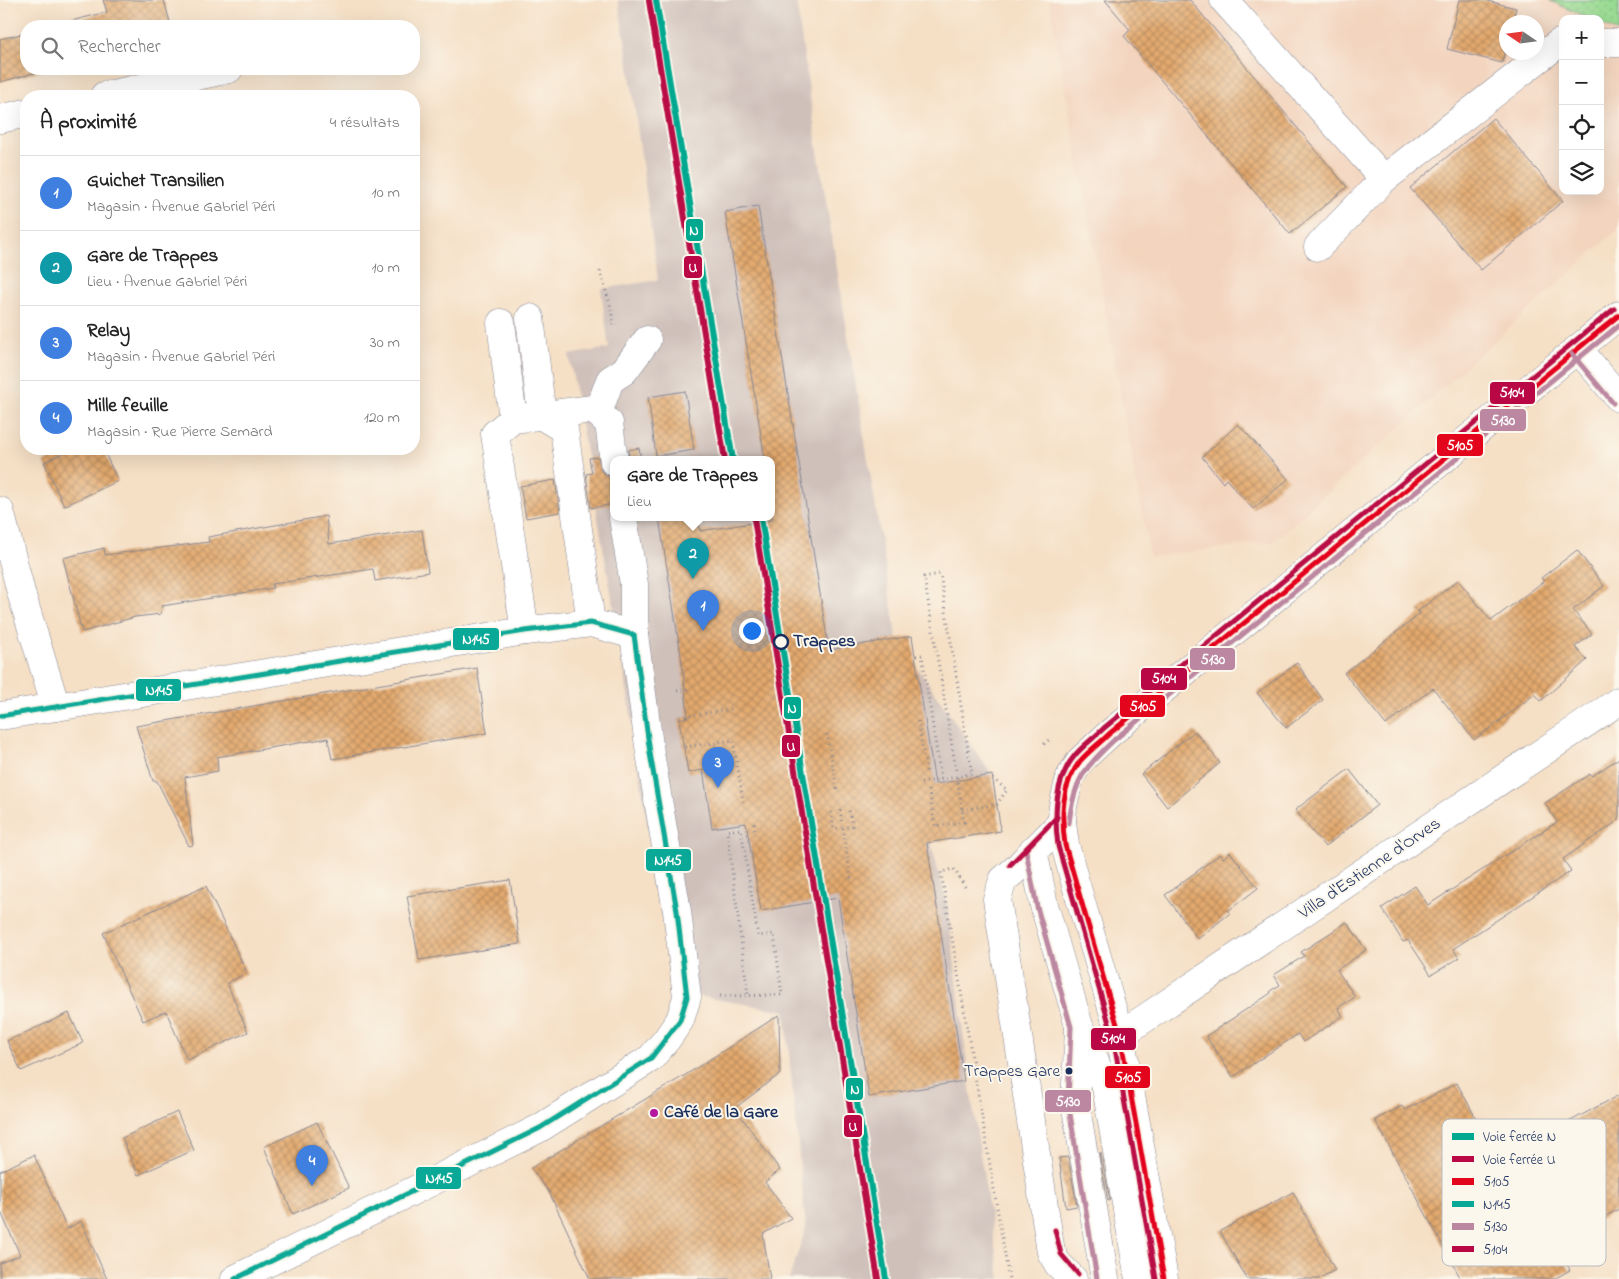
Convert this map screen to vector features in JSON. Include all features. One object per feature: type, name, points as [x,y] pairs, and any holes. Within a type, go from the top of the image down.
[{"type":"street","points":[[1224,0],[1384,179]]},
{"type":"street","points":[[1318,247],[1384,179],[1559,43]]},
{"type":"street","points":[[1604,43],[1619,43]]},
{"type":"street","points":[[132,90],[201,75]]},
{"type":"street","points":[[0,119],[20,114]]},
{"type":"street","points":[[1164,1279],[1120,1035],[1065,845],[1062,822],[1063,806],[1070,777],[1081,760],[1109,734],[1619,315]]},
{"type":"street","points":[[530,318],[542,416]]},
{"type":"street","points":[[501,323],[513,419]]},
{"type":"street","points":[[598,413],[610,380],[624,371],[647,340]]},
{"type":"street","points":[[1578,349],[1619,398]]},
{"type":"street","points":[[524,631],[495,434],[513,419],[593,409],[609,423],[613,456]]},
{"type":"street","points":[[542,416],[564,429],[591,623]]},
{"type":"street","points":[[0,511],[22,596],[56,707]]},
{"type":"street","points":[[235,1279],[540,1128],[651,1058],[680,1020],[687,996],[634,635],[634,584],[624,521]]},
{"type":"street","points":[[0,716],[524,631],[591,623],[634,635]]},
{"type":"street","name":"Villa d'Estienne d'Orves","points":[[1120,1035],[1619,701]]},
{"type":"street","points":[[1062,822],[1003,880],[997,899],[1051,1252],[1058,1264],[1073,1279]]},
{"type":"street","points":[[1034,850],[1044,905],[1079,1026],[1106,1087],[1139,1279]]},
{"type":"street","points":[[1079,1026],[1075,1102],[1105,1279]]},
{"type":"path","points":[[921,783],[972,774],[940,574],[924,577],[956,770]]},
{"type":"path","points":[[916,656],[922,655],[941,780]]},
{"type":"path","points":[[672,692],[689,689]]},
{"type":"path","points":[[675,717],[733,709]]},
{"type":"path","points":[[918,721],[927,775]]},
{"type":"path","points":[[827,734],[837,790]]},
{"type":"path","points":[[684,747],[733,740],[744,805]]},
{"type":"path","points":[[929,790],[935,826],[964,822],[957,777]]},
{"type":"path","points":[[962,810],[997,804],[1007,790],[993,779]]},
{"type":"path","points":[[831,812],[834,829],[852,826],[849,809]]},
{"type":"path","points":[[840,810],[851,880]]},
{"type":"path","points":[[754,823],[755,830]]},
{"type":"path","points":[[687,996],[748,996],[782,995],[774,934],[758,936],[741,829],[727,831],[748,996]]},
{"type":"path","points":[[972,891],[965,888],[954,869],[941,872],[1009,1279]]},
{"type":"shaded area","points":[[618,0],[796,0],[817,145],[897,639],[992,775],[931,843],[948,909],[970,1089],[1000,1279],[789,1279],[806,1228],[785,1011],[673,992],[620,643],[569,355],[609,348],[601,289],[658,280],[627,52]]},
{"type":"shaded area","points":[[1049,0],[1619,0],[1619,228],[1273,542],[1150,557]]},
{"type":"green space","points":[[1549,0],[1619,0],[1619,32],[1604,26],[1604,15],[1581,15]]},
{"type":"building","points":[[103,0],[164,0],[169,20],[75,20],[107,12]]},
{"type":"building","points":[[1105,0],[1190,0],[1347,187],[1290,234],[1124,36],[1130,30]]},
{"type":"building","points":[[1459,0],[1484,0],[1516,8],[1514,15],[1499,15],[1499,60],[1503,60],[1502,63],[1447,49]]},
{"type":"building","points":[[20,34],[20,75],[27,75],[0,82],[0,39]]},
{"type":"building","points":[[1493,118],[1563,201],[1481,270],[1410,188]]},
{"type":"building","points":[[758,206],[829,650],[912,636],[935,784],[992,775],[1001,831],[927,843],[964,1081],[869,1097],[838,898],[761,911],[746,823],[712,828],[703,770],[688,773],[679,719],[688,717],[682,662],[659,521],[698,521],[700,531],[775,521],[775,456],[764,456],[725,212]]},
{"type":"building","points":[[685,391],[694,450],[656,456],[648,397]]},
{"type":"building","points":[[1238,424],[1288,479],[1253,509],[1226,479],[1223,483],[1202,457]]},
{"type":"building","points":[[639,448],[640,456],[629,456],[628,450]]},
{"type":"building","points":[[59,455],[106,455],[118,481],[64,506],[44,462]]},
{"type":"building","points":[[598,457],[602,472],[610,476],[610,505],[591,508],[586,474],[592,473],[589,458]]},
{"type":"building","points":[[555,480],[560,512],[526,518],[520,486]]},
{"type":"building","points":[[326,516],[329,544],[422,530],[428,572],[375,581],[373,569],[272,584],[273,588],[162,606],[161,614],[135,617],[82,632],[63,558],[104,548],[105,555],[209,542],[208,537]]},
{"type":"building","points":[[1577,550],[1604,586],[1573,610],[1592,634],[1575,647],[1587,660],[1541,701],[1535,694],[1474,740],[1433,688],[1386,725],[1344,673],[1420,614],[1418,611],[1458,580],[1491,621],[1544,581],[1541,578]]},
{"type":"building","points":[[1297,663],[1323,700],[1286,728],[1257,693]]},
{"type":"building","points":[[477,668],[487,733],[332,759],[328,738],[217,757],[218,771],[185,777],[193,845],[189,846],[157,781],[153,781],[136,726]]},
{"type":"building","points":[[1195,731],[1220,763],[1167,807],[1141,774]]},
{"type":"building","points":[[1619,758],[1619,820],[1563,859],[1571,871],[1453,949],[1459,958],[1431,975],[1408,940],[1403,942],[1382,908],[1415,886],[1428,905],[1557,822],[1545,803]]},
{"type":"building","points":[[1349,769],[1377,805],[1325,847],[1295,810]]},
{"type":"building","points":[[1230,852],[1258,888],[1228,911],[1230,913],[1198,939],[1165,895],[1220,854],[1223,858]]},
{"type":"building","points":[[510,880],[520,944],[419,960],[407,896]]},
{"type":"building","points":[[206,886],[247,973],[227,983],[248,1032],[187,1060],[166,1011],[143,1021],[103,933]]},
{"type":"building","points":[[1347,922],[1366,950],[1337,970],[1355,997],[1338,1008],[1343,1016],[1303,1042],[1298,1034],[1233,1077],[1206,1036],[1271,993],[1270,991],[1280,985],[1274,975],[1304,956],[1301,952]]},
{"type":"building","points":[[69,1013],[83,1043],[21,1071],[7,1041]]},
{"type":"building","points":[[779,1015],[780,1074],[735,1108],[780,1170],[765,1182],[791,1218],[763,1234],[770,1279],[590,1279],[549,1192],[531,1168],[687,1074]]},
{"type":"building","points":[[1457,1083],[1476,1119],[1442,1119],[1442,1244],[1375,1120],[1402,1106],[1405,1110]]},
{"type":"building","points":[[1619,1095],[1619,1209],[1606,1216],[1606,1119],[1574,1119]]},
{"type":"building","points":[[177,1112],[194,1150],[138,1175],[122,1138]]},
{"type":"building","points":[[317,1122],[349,1188],[293,1214],[264,1147]]},
{"type":"building","points":[[1099,1153],[1101,1153],[1110,1200],[1108,1201]]},
{"type":"building","points":[[34,1155],[67,1229],[81,1221],[107,1279],[0,1279],[0,1263],[20,1255],[0,1210],[0,1171]]},
{"type":"building","points":[[1068,1157],[1077,1206],[1066,1208],[1059,1158]]},
{"type":"building","points":[[1293,1192],[1335,1270],[1318,1279],[1247,1279],[1220,1231]]},
{"type":"building","points":[[1454,1266],[1568,1266],[1570,1270],[1554,1279],[1461,1279]]},
{"type":"rail line","name":"N","points":[[656,0],[732,456]]},
{"type":"rail line","name":"U","points":[[649,1],[724,456]]},
{"type":"rail line","name":"U","points":[[754,521],[878,1279]]},
{"type":"rail line","name":"N","points":[[761,521],[886,1279]]},
{"type":"transit line","name":"5104","points":[[1156,1279],[1113,1037],[1058,846],[1056,810],[1063,775],[1082,747],[1104,728],[1614,309]]},
{"type":"transit line","name":"5105","points":[[1164,1279],[1120,1035],[1065,845],[1064,801],[1074,769],[1087,753],[1109,734],[1619,315]]},
{"type":"transit line","name":"5130","points":[[1069,823],[1074,796],[1082,776],[1095,759],[1114,740],[1619,325]]},
{"type":"transit line","name":"5130","points":[[1572,354],[1613,403]]},
{"type":"transit line","name":"N145","points":[[0,716],[525,631],[591,623],[634,635]]},
{"type":"transit line","name":"N145","points":[[235,1279],[540,1128],[651,1058],[680,1020],[687,997],[677,911],[650,753],[634,635]]},
{"type":"transit line","name":"5104","points":[[1010,865],[1057,817]]},
{"type":"transit line","name":"5130","points":[[1026,851],[1037,907],[1071,1027],[1068,1102],[1097,1279]]},
{"type":"transit line","name":"5104","points":[[1055,1230],[1061,1254],[1078,1274]]},
{"type":"place","name":"Gare de Trappes","points":[[693,579]]},
{"type":"place","name":"Guichet Transilien","points":[[703,631]]},
{"type":"place","name":"Trappes","points":[[781,642]]},
{"type":"place","name":"Relay","points":[[718,788]]},
{"type":"place","name":"Trappes Gare","points":[[1069,1071]]},
{"type":"place","name":"Café de la Gare","points":[[654,1113]]},
{"type":"place","name":"Mille feuille","points":[[312,1186]]}]
